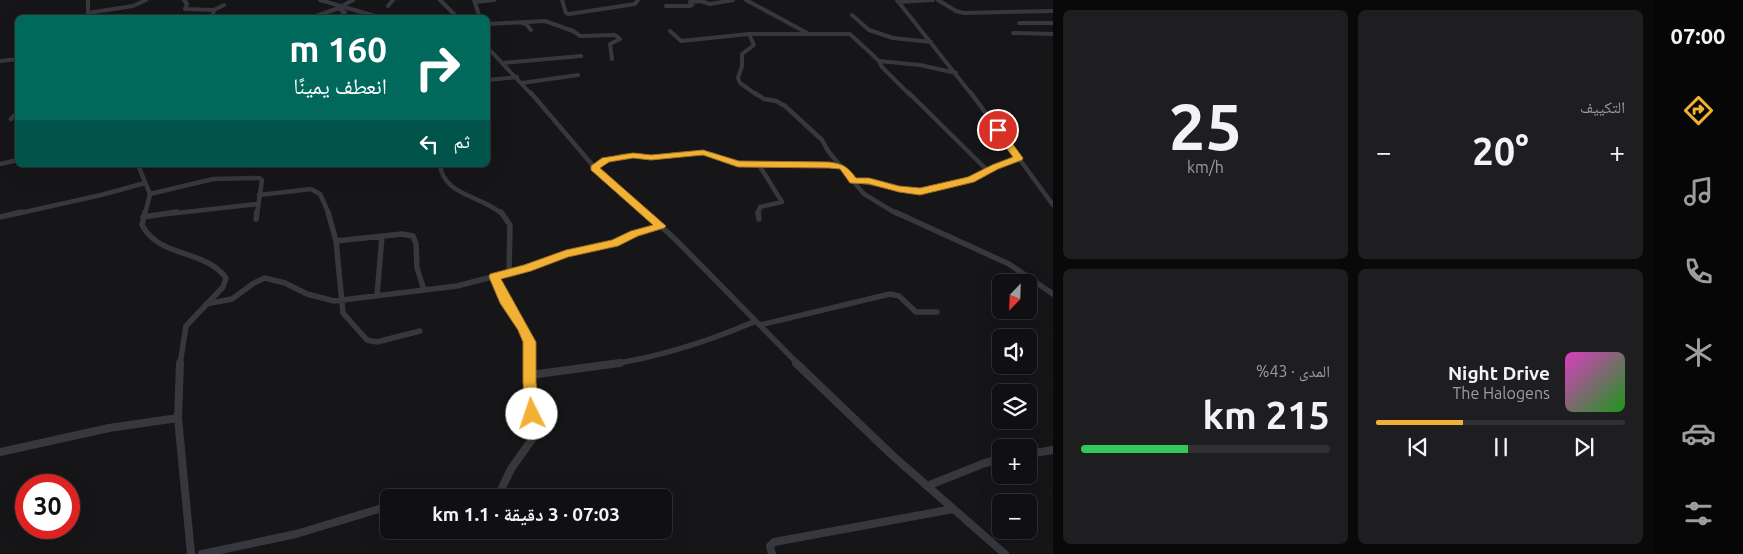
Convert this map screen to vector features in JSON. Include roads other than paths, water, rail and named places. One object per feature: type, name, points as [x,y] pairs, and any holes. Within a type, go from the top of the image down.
[{"type":"street","points":[[88,0],[88,15]]},
{"type":"street","points":[[92,15],[133,6],[146,0]]},
{"type":"street","points":[[184,0],[187,4],[184,10],[214,10],[224,5]]},
{"type":"street","points":[[320,0],[372,15]]},
{"type":"street","points":[[318,15],[353,0]]},
{"type":"street","points":[[388,6],[393,0]]},
{"type":"street","points":[[440,0],[455,15]]},
{"type":"street","points":[[479,15],[474,1],[494,0]]},
{"type":"street","points":[[562,0],[566,13],[570,14],[635,4],[638,0]]},
{"type":"street","points":[[666,6],[690,6],[692,5],[690,2],[710,4],[733,0]]},
{"type":"street","points":[[746,0],[809,34]]},
{"type":"street","points":[[898,1],[933,0]]},
{"type":"street","points":[[939,0],[956,12],[964,13],[1053,11]]},
{"type":"street","points":[[898,1],[956,74],[1053,205]]},
{"type":"street","points":[[338,8],[345,12],[342,15]]},
{"type":"street","points":[[214,10],[214,15]]},
{"type":"street","points":[[852,15],[869,30],[893,38],[930,42]]},
{"type":"street","points":[[490,25],[545,21],[574,31],[580,36],[615,35],[620,39],[610,44],[612,59]]},
{"type":"street","points":[[1019,23],[1053,23]]},
{"type":"street","points":[[490,25],[524,24],[531,30]]},
{"type":"street","points":[[670,31],[686,42],[749,34],[850,34],[988,171]]},
{"type":"street","points":[[1013,33],[1053,34]]},
{"type":"street","points":[[749,34],[754,45],[742,54],[742,66],[738,78],[740,83],[764,99],[776,101],[785,106],[822,140],[828,151],[864,194],[896,214],[1010,264],[1053,294]]},
{"type":"street","points":[[491,54],[518,77],[595,168],[661,226],[836,402],[927,486],[1005,554]]},
{"type":"street","points":[[503,63],[532,58],[555,60],[581,56]]},
{"type":"street","points":[[0,61],[15,58]]},
{"type":"street","points":[[879,61],[920,65],[956,74]]},
{"type":"street","points":[[522,83],[578,76]]},
{"type":"street","points":[[490,80],[518,77]]},
{"type":"street","points":[[11,119],[15,115]]},
{"type":"street","points":[[595,168],[606,160],[613,158],[638,155],[651,158],[703,152],[732,163],[759,165],[821,164],[843,167]]},
{"type":"street","points":[[853,181],[869,181],[920,192],[971,180],[995,167],[1019,158]]},
{"type":"street","points":[[0,164],[15,161]]},
{"type":"street","points":[[759,165],[782,202],[760,207],[758,211],[759,219]]},
{"type":"street","points":[[139,167],[150,194],[143,217],[142,228],[151,240],[198,258],[224,273],[225,283],[186,326],[180,357],[178,418],[191,554]]},
{"type":"street","points":[[440,167],[442,176],[449,184],[476,201],[497,209],[510,225],[509,273]]},
{"type":"street","points":[[150,194],[210,180],[230,178],[261,179],[256,218]]},
{"type":"street","points":[[0,216],[101,195],[145,183]]},
{"type":"street","points":[[259,195],[315,190],[320,194],[331,218],[336,241],[342,311],[370,342],[420,331]]},
{"type":"street","points":[[143,217],[207,208],[257,204]]},
{"type":"street","points":[[206,304],[232,299],[254,282],[265,278],[285,282],[321,299],[342,302],[457,286],[509,273],[566,254],[614,243],[634,234],[661,226]]},
{"type":"street","points":[[336,241],[409,234],[415,238],[417,268],[424,290]]},
{"type":"street","points":[[377,296],[382,236]]},
{"type":"street","points":[[494,277],[506,303],[528,337],[531,350],[532,438],[511,469],[501,489]]},
{"type":"street","points":[[530,375],[641,360],[758,323],[890,294],[899,296],[916,312],[937,312]]},
{"type":"street","points":[[0,452],[109,428],[178,418]]},
{"type":"street","points":[[1037,453],[1053,450]]},
{"type":"street","points":[[927,486],[992,461]]},
{"type":"street","points":[[202,554],[296,534],[380,509]]},
{"type":"street","points":[[772,554],[770,546],[774,542],[828,530],[953,509]]}]
